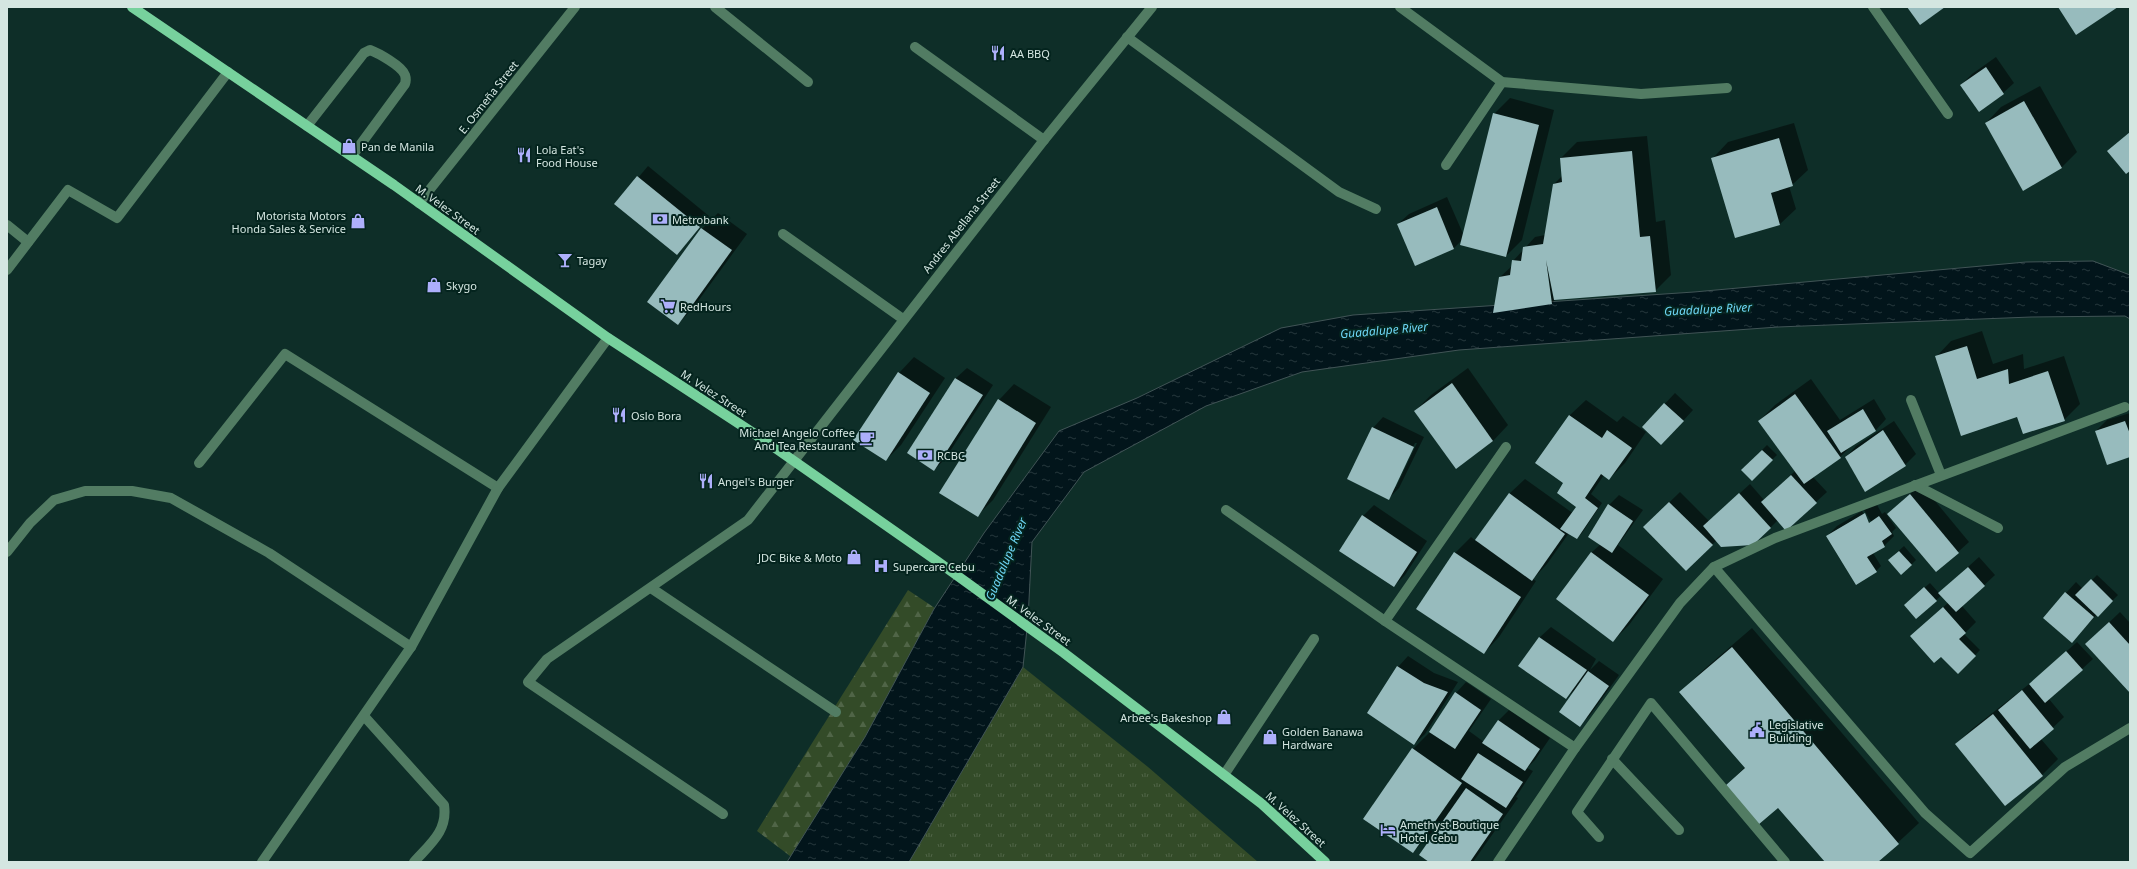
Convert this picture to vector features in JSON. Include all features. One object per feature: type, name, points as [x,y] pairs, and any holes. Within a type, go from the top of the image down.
[{"type":"main road","name":"M. Velez Street","points":[[132,7],[352,156],[608,338],[764,440],[937,561],[1064,653],[1262,804],[1325,862]]},
{"type":"street","name":"E. Osmeña Street","points":[[419,203],[575,7]]},
{"type":"street","points":[[715,7],[808,82]]},
{"type":"street","points":[[1400,7],[1502,82],[1641,94],[1727,88]]},
{"type":"street","points":[[1873,7],[1948,114]]},
{"type":"street","name":"Andres Abellana Street","points":[[723,814],[528,682],[547,658],[748,520],[903,319],[1150,8]]},
{"type":"street","points":[[1127,37],[1339,192],[1376,209]]},
{"type":"street","points":[[916,47],[1044,140]]},
{"type":"street","points":[[307,126],[364,53],[370,50],[378,53],[403,70],[406,76],[406,84],[352,156]]},
{"type":"street","points":[[7,270],[68,190],[117,218],[228,72]]},
{"type":"street","points":[[1446,165],[1502,82]]},
{"type":"street","points":[[7,225],[28,242]]},
{"type":"street","points":[[783,234],[903,319]]},
{"type":"street","points":[[262,862],[411,647],[498,488],[608,338]]},
{"type":"street","points":[[199,463],[285,354],[498,488]]},
{"type":"street","points":[[1911,400],[1940,475]]},
{"type":"street","points":[[1498,862],[1575,748],[1680,603],[1714,567],[1775,538],[2125,407]]},
{"type":"street","points":[[1385,621],[1506,447]]},
{"type":"street","points":[[1915,485],[1998,528]]},
{"type":"street","points":[[7,552],[30,523],[54,500],[85,491],[132,491],[171,498],[269,553],[411,647]]},
{"type":"street","points":[[1226,510],[1385,621],[1575,748]]},
{"type":"street","points":[[1714,567],[1925,813],[1970,853],[2065,767],[2130,728]]},
{"type":"street","points":[[651,588],[836,712]]},
{"type":"street","points":[[1224,775],[1314,639]]},
{"type":"street","points":[[1599,837],[1577,812],[1651,703],[1785,862]]},
{"type":"street","points":[[364,716],[444,805],[446,817],[443,828],[414,862]]},
{"type":"street","points":[[1612,759],[1678,830]]},
{"type":"green space","points":[[908,590],[1023,667],[909,862],[790,856],[757,831]]},
{"type":"green space","points":[[1023,667],[1148,767],[1258,862],[909,862]]},
{"type":"water","name":"Guadalupe River","points":[[2093,261],[2130,275],[2130,319],[2125,316],[2031,317],[1778,327],[1459,350],[1302,372],[1206,406],[1084,472],[1032,542],[1028,619],[1023,667],[909,862],[787,862],[865,737],[934,609],[984,533],[1059,431],[1137,398],[1281,328],[1353,315],[1694,292],[2026,262]]},
{"type":"building","points":[[1907,7],[1945,7],[1920,25]]},
{"type":"building","points":[[2058,7],[2118,7],[2076,35]]},
{"type":"building","points":[[1986,67],[2004,94],[1979,112],[1960,85]]},
{"type":"building","points":[[2024,101],[2062,168],[2023,191],[1985,123]]},
{"type":"building","points":[[1493,113],[1539,125],[1506,257],[1460,245]]},
{"type":"building","points":[[2130,132],[2130,171],[2126,174],[2107,151]]},
{"type":"building","points":[[1779,138],[1793,186],[1771,193],[1780,225],[1735,238],[1711,158]]},
{"type":"building","points":[[1632,151],[1640,237],[1650,236],[1656,292],[1554,300],[1546,260],[1552,304],[1493,313],[1499,277],[1510,275],[1512,260],[1521,261],[1523,247],[1543,244],[1553,184],[1562,182],[1560,158]]},
{"type":"building","points":[[637,176],[700,227],[677,255],[614,204]]},
{"type":"building","points":[[1437,207],[1454,249],[1415,266],[1397,224]]},
{"type":"building","points":[[701,228],[732,250],[678,325],[647,302]]},
{"type":"building","points":[[1967,346],[1977,379],[2008,369],[2009,384],[2048,371],[2065,421],[2023,434],[2017,417],[1961,436],[1935,356]]},
{"type":"building","points":[[898,372],[930,393],[886,461],[853,440]]},
{"type":"building","points":[[955,378],[983,395],[934,471],[907,453]]},
{"type":"building","points":[[1452,383],[1493,441],[1456,469],[1414,411]]},
{"type":"building","points":[[1795,394],[1841,458],[1804,484],[1758,421]]},
{"type":"building","points":[[998,399],[1036,423],[978,517],[939,493]]},
{"type":"building","points":[[1664,403],[1684,421],[1661,445],[1642,427]]},
{"type":"building","points":[[1863,409],[1876,431],[1841,453],[1827,431]]},
{"type":"building","points":[[1569,415],[1602,438],[1607,430],[1632,448],[1609,480],[1601,474],[1585,498],[1598,508],[1577,539],[1560,529],[1576,507],[1557,493],[1563,483],[1535,463]]},
{"type":"building","points":[[2125,421],[2130,434],[2130,457],[2107,465],[2095,431]]},
{"type":"building","points":[[1372,427],[1414,447],[1389,500],[1347,479]]},
{"type":"building","points":[[1883,430],[1906,466],[1865,492],[1845,457]]},
{"type":"building","points":[[1762,450],[1773,460],[1752,481],[1741,470]]},
{"type":"building","points":[[1791,475],[1817,503],[1786,531],[1761,502]]},
{"type":"building","points":[[1509,493],[1565,534],[1532,581],[1475,540]]},
{"type":"building","points":[[1739,493],[1771,528],[1753,545],[1721,547],[1703,526]]},
{"type":"building","points":[[1910,494],[1959,553],[1936,572],[1887,514]]},
{"type":"building","points":[[1669,502],[1713,545],[1686,571],[1643,527]]},
{"type":"building","points":[[1608,504],[1633,521],[1612,553],[1588,537]]},
{"type":"building","points":[[1865,513],[1869,523],[1879,516],[1892,534],[1882,541],[1885,547],[1867,557],[1877,572],[1856,585],[1826,536]]},
{"type":"building","points":[[1362,515],[1417,552],[1394,587],[1339,551]]},
{"type":"building","points":[[1899,551],[1912,565],[1901,575],[1888,560]]},
{"type":"building","points":[[1454,552],[1521,597],[1484,654],[1416,609]]},
{"type":"building","points":[[1591,552],[1649,595],[1613,642],[1556,599]]},
{"type":"building","points":[[1968,567],[1985,586],[1956,612],[1938,593]]},
{"type":"building","points":[[2091,579],[2113,601],[2098,617],[2075,595]]},
{"type":"building","points":[[1924,587],[1937,601],[1916,619],[1904,605]]},
{"type":"building","points":[[2065,592],[2094,617],[2072,643],[2043,618]]},
{"type":"building","points":[[1943,607],[1966,633],[1959,639],[1976,656],[1958,674],[1941,657],[1934,663],[1910,636]]},
{"type":"building","points":[[2109,622],[2130,645],[2130,693],[2085,644]]},
{"type":"building","points":[[1539,637],[1587,670],[1566,699],[1518,666]]},
{"type":"building","name":"Legislative Building","points":[[1732,647],[1899,844],[1878,862],[1825,862],[1778,808],[1758,825],[1725,786],[1745,768],[1679,692]]},
{"type":"building","points":[[2066,651],[2083,670],[2045,703],[2029,684]]},
{"type":"building","points":[[1397,666],[1424,683],[1448,692],[1414,745],[1367,713]]},
{"type":"building","points":[[1588,671],[1609,686],[1580,727],[1559,712]]},
{"type":"building","points":[[2022,690],[2054,729],[2030,749],[1998,710]]},
{"type":"building","points":[[1455,692],[1481,710],[1455,749],[1429,732]]},
{"type":"building","points":[[1993,714],[2043,776],[2005,806],[1955,744]]},
{"type":"building","points":[[1498,720],[1540,749],[1525,771],[1482,743]]},
{"type":"building","points":[[1412,748],[1462,783],[1413,853],[1363,819]]},
{"type":"building","points":[[1478,753],[1523,782],[1506,808],[1461,779]]},
{"type":"building","points":[[1466,788],[1503,814],[1470,862],[1429,862],[1419,855]]},
{"type":"place","name":"AA BBQ","points":[[998,53]]},
{"type":"place","name":"Pan de Manila","points":[[349,146]]},
{"type":"place","name":"Lola Eat's Food House","points":[[524,155]]},
{"type":"place","name":"Metrobank","points":[[660,219]]},
{"type":"place","name":"Motorista Motors Honda Sales & Service","points":[[358,221]]},
{"type":"place","name":"Tagay","points":[[565,260]]},
{"type":"place","name":"Skygo","points":[[434,285]]},
{"type":"place","name":"RedHours","points":[[668,306]]},
{"type":"place","name":"Oslo Bora","points":[[619,415]]},
{"type":"place","name":"Michael Angelo Coffee And Tea Restaurant","points":[[867,438]]},
{"type":"place","name":"RCBC","points":[[925,455]]},
{"type":"place","name":"Angel's Burger","points":[[706,481]]},
{"type":"place","name":"JDC Bike & Moto","points":[[854,557]]},
{"type":"place","name":"Supercare Cebu","points":[[881,566]]},
{"type":"place","name":"Arbee's Bakeshop","points":[[1224,717]]},
{"type":"place","name":"Legislative Building","points":[[1757,730]]},
{"type":"place","name":"Golden Banawa Hardware","points":[[1270,737]]},
{"type":"place","name":"Amethyst Boutique Hotel Cebu","points":[[1388,830]]}]
